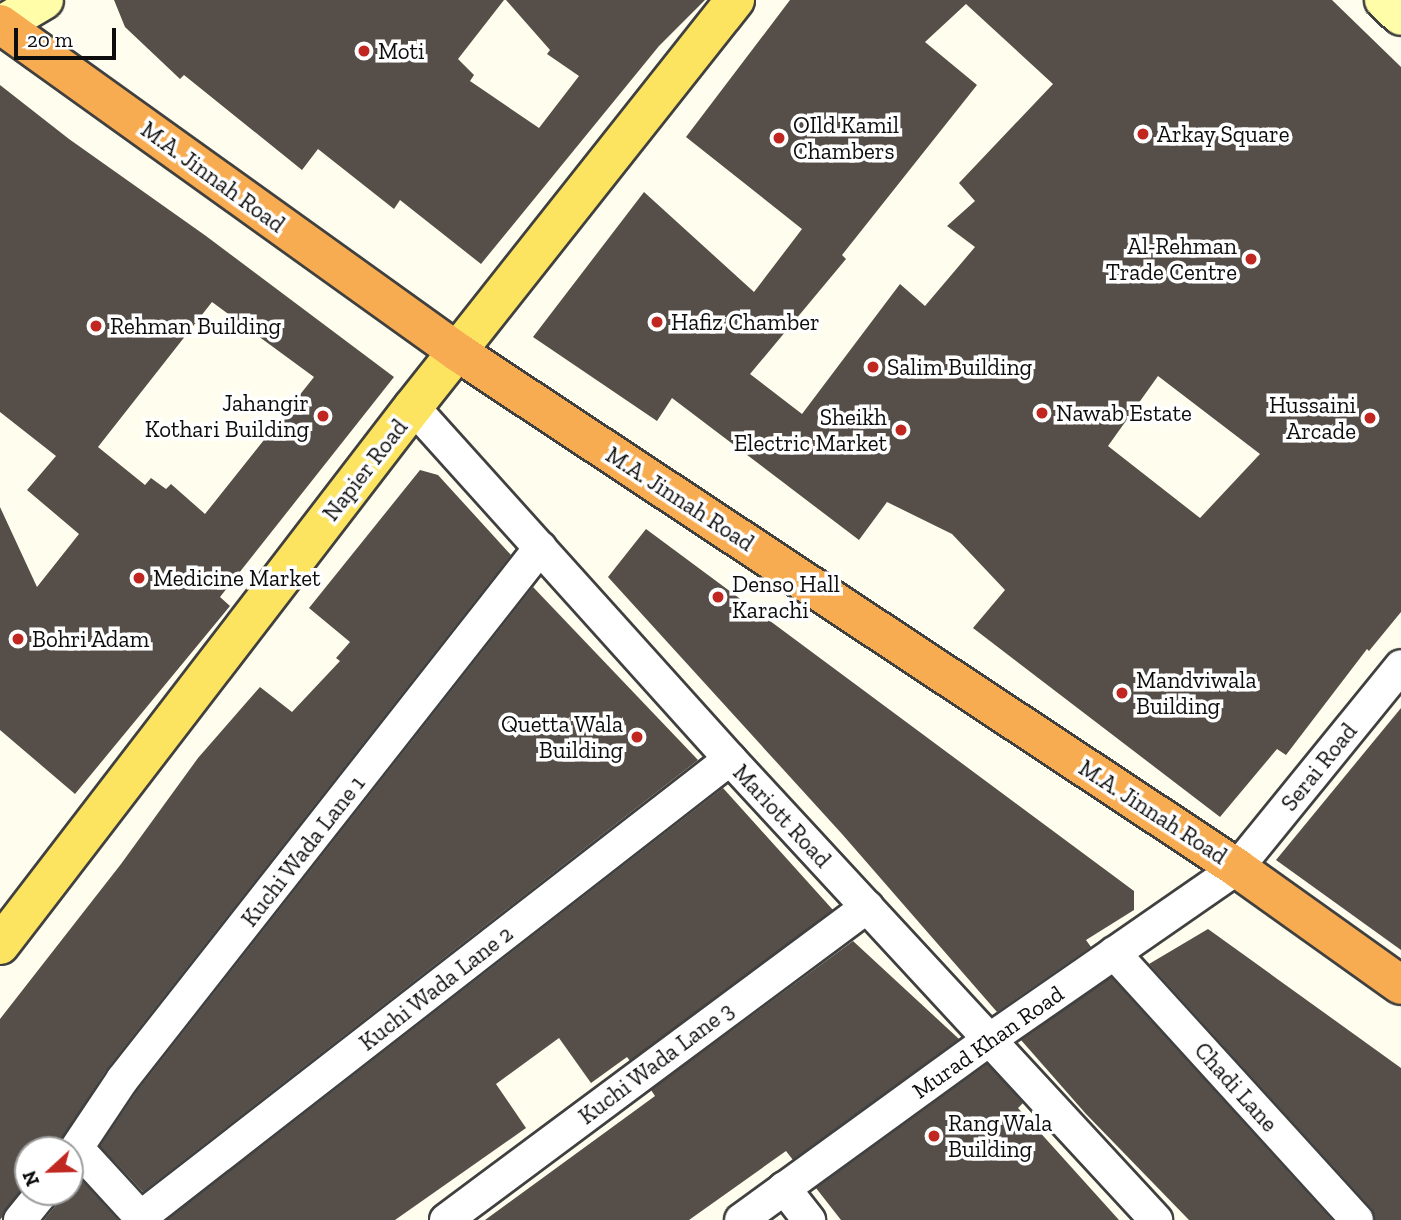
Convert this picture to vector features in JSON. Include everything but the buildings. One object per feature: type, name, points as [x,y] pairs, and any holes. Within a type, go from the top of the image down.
[{"type":"highway","name":"M.A. Jinnah Road","points":[[0,25],[458,353],[1237,868],[1401,985]]},
{"type":"main road","name":"Napier Road","points":[[0,945],[413,408],[735,0]]},
{"type":"street","points":[[0,25],[44,0]]},
{"type":"street","points":[[1384,0],[1401,16]]},
{"type":"street","name":"Mariott Road","points":[[413,408],[730,759],[1156,1220]]},
{"type":"street","name":"Kuchi Wada Lane 1","points":[[84,1139],[122,1080],[540,548]]},
{"type":"street","name":"Serai Road","points":[[1237,868],[1401,666]]},
{"type":"street","name":"Kuchi Wada Lane 2","points":[[142,1219],[730,759]]},
{"type":"street","name":"Murad Khan Road","points":[[741,1220],[989,1040],[1237,868]]},
{"type":"street","name":"Kuchi Wada Lane 3","points":[[446,1220],[867,907]]},
{"type":"street","name":"Chadi Lane","points":[[1114,953],[1357,1220]]},
{"type":"street","points":[[84,1164],[142,1219]]},
{"type":"street","points":[[784,1188],[809,1220]]},
{"type":"street","points":[[20,1220],[32,1206]]},
{"type":"place","name":"Moti","points":[[364,51]]},
{"type":"place","name":"Arkay Square","points":[[1143,134]]},
{"type":"place","name":"OIld Kamil Chambers","points":[[779,138]]},
{"type":"place","name":"Al-Rehman Trade Centre","points":[[1251,259]]},
{"type":"place","name":"Hafiz Chamber","points":[[657,322]]},
{"type":"place","name":"Rehman Building","points":[[96,326]]},
{"type":"place","name":"Salim Building","points":[[873,367]]},
{"type":"place","name":"Nawab Estate","points":[[1042,413]]},
{"type":"place","name":"Jahangir Kothari Building","points":[[323,416]]},
{"type":"place","name":"Hussaini Arcade","points":[[1370,418]]},
{"type":"place","name":"Sheikh Electric Market","points":[[901,430]]},
{"type":"place","name":"Medicine Market","points":[[139,578]]},
{"type":"place","name":"Denso Hall Karachi","points":[[718,597]]},
{"type":"place","name":"Bohri Adam","points":[[18,639]]},
{"type":"place","name":"Mandviwala Building","points":[[1122,693]]},
{"type":"place","name":"Quetta Wala Building","points":[[637,737]]},
{"type":"place","name":"Rang Wala Building","points":[[934,1136]]}]
